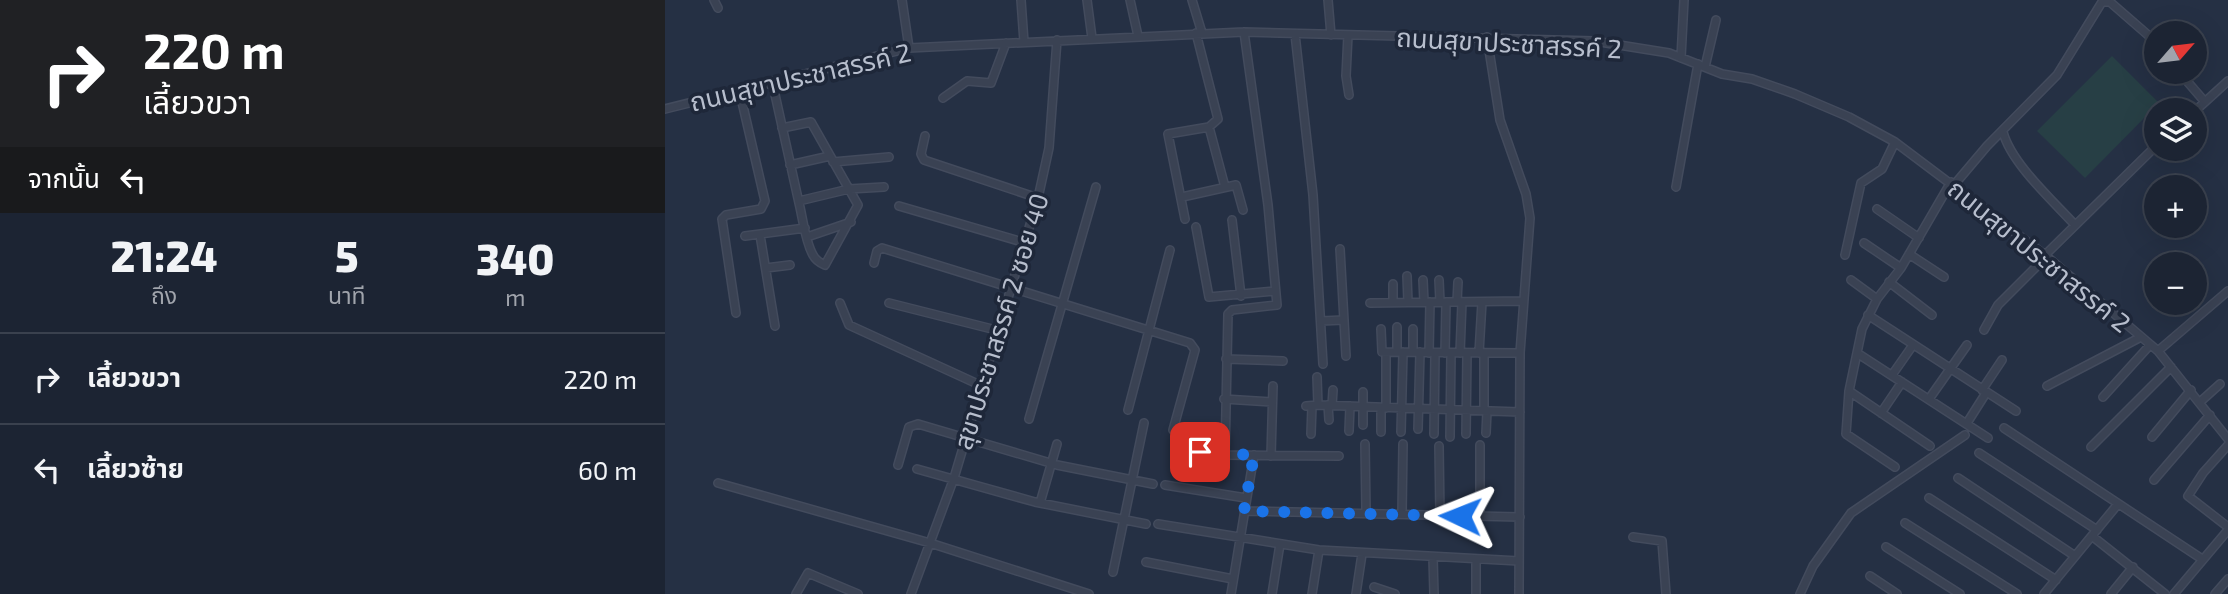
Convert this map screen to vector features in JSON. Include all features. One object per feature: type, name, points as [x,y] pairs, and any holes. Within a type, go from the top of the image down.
[{"type":"street","points":[[902,0],[909,48]]},
{"type":"street","points":[[1021,0],[1024,42]]},
{"type":"street","points":[[1087,0],[1092,38]]},
{"type":"street","points":[[1130,0],[1138,36]]},
{"type":"street","points":[[1185,219],[1168,134],[1209,127],[1218,119],[1192,0]]},
{"type":"street","points":[[1328,0],[1331,35]]},
{"type":"street","points":[[1681,58],[1684,0]]},
{"type":"street","points":[[1895,467],[1846,434],[1849,391],[1857,353],[1868,316],[1877,299],[1901,268],[1953,183],[2070,59],[2102,2],[2110,2],[2144,32]]},
{"type":"street","points":[[1677,187],[1702,66],[1716,20]]},
{"type":"street","points":[[1225,455],[1224,400],[1228,314],[1232,310],[1274,308],[1277,305],[1268,205],[1244,32]]},
{"type":"street","name":"ถนนสุขาประชาสรรค์ 2","points":[[665,109],[909,48],[1092,38],[1244,32],[1487,37],[1594,41],[1681,58],[1795,94],[1849,117],[1895,142],[2046,255],[2158,351],[2228,439]]},
{"type":"street","points":[[1295,34],[1313,195],[1323,364]]},
{"type":"street","points":[[1347,35],[1346,76],[1349,95]]},
{"type":"street","points":[[1487,37],[1500,120],[1526,194],[1530,218],[1520,353],[1519,594]]},
{"type":"street","name":"สุขาประชาสรรค์ 2 ซอย 40","points":[[911,594],[954,478],[1013,289],[1038,198],[1049,148],[1057,40]]},
{"type":"street","points":[[943,98],[967,81],[991,83],[1006,43]]},
{"type":"street","points":[[772,81],[782,128],[790,165],[806,233],[814,257],[825,265],[858,205],[811,122],[782,128]]},
{"type":"street","points":[[2207,100],[2228,81]]},
{"type":"street","points":[[2189,84],[2202,98]]},
{"type":"street","points":[[736,313],[722,219],[726,215],[761,209],[765,201],[739,89]]},
{"type":"street","points":[[1209,127],[1225,187]]},
{"type":"street","points":[[2003,132],[2006,143],[2018,160],[2075,225]]},
{"type":"street","points":[[925,136],[921,154],[924,160],[1038,198]]},
{"type":"street","points":[[1845,255],[1861,183],[1882,169],[1895,142]]},
{"type":"street","points":[[790,165],[832,159],[889,157]]},
{"type":"street","points":[[1984,330],[1998,305],[2144,158]]},
{"type":"street","points":[[1182,197],[1237,184],[1243,211]]},
{"type":"street","points":[[799,201],[849,189],[884,187]]},
{"type":"street","points":[[1029,419],[1096,187]]},
{"type":"street","points":[[899,206],[1026,243]]},
{"type":"street","points":[[1877,209],[1919,238]]},
{"type":"street","points":[[1232,220],[1241,296]]},
{"type":"street","points":[[745,236],[806,233],[851,222]]},
{"type":"street","points":[[1196,227],[1209,297],[1275,291]]},
{"type":"street","points":[[760,235],[775,326]]},
{"type":"street","points":[[1864,243],[1901,268]]},
{"type":"street","points":[[874,263],[877,251],[882,248],[1194,345],[1173,430]]},
{"type":"street","points":[[1340,249],[1346,356]]},
{"type":"street","points":[[1128,410],[1170,250]]},
{"type":"street","points":[[1909,254],[1944,277]]},
{"type":"street","points":[[766,268],[790,265]]},
{"type":"street","points":[[1407,276],[1408,302]]},
{"type":"street","points":[[1423,280],[1432,353],[1434,434]]},
{"type":"street","points":[[1439,280],[1466,410],[1466,434]]},
{"type":"street","points":[[1851,280],[1877,299]]},
{"type":"street","points":[[1450,437],[1458,282]]},
{"type":"street","points":[[1889,282],[1932,315]]},
{"type":"street","points":[[1393,284],[1393,302]]},
{"type":"street","points":[[2158,351],[2228,291]]},
{"type":"street","points":[[1370,303],[1522,301]]},
{"type":"street","points":[[1482,302],[1486,433]]},
{"type":"street","points":[[840,303],[849,325],[982,386]]},
{"type":"street","points":[[889,303],[1000,331]]},
{"type":"street","points":[[1868,316],[2015,411]]},
{"type":"street","points":[[1321,321],[1344,320]]},
{"type":"street","points":[[1398,327],[1401,432]]},
{"type":"street","points":[[1381,329],[1382,352],[1520,353]]},
{"type":"street","points":[[1413,329],[1418,429]]},
{"type":"street","points":[[2047,386],[2109,357],[2141,337]]},
{"type":"street","points":[[1892,375],[1913,345]]},
{"type":"street","points":[[1929,400],[1968,345]]},
{"type":"street","points":[[2103,397],[2150,345]]},
{"type":"street","points":[[1381,432],[1387,352]]},
{"type":"street","points":[[1857,353],[1988,438]]},
{"type":"street","points":[[1226,359],[1283,361]]},
{"type":"street","points":[[1966,423],[2002,360]]},
{"type":"street","points":[[2091,447],[2171,367]]},
{"type":"street","points":[[1311,434],[1317,377]]},
{"type":"street","points":[[1881,413],[1902,382]]},
{"type":"street","points":[[2200,402],[2220,384]]},
{"type":"street","points":[[1272,456],[1273,386]]},
{"type":"street","points":[[1329,420],[1333,390]]},
{"type":"street","points":[[2152,437],[2191,390]]},
{"type":"street","points":[[1363,391],[1363,425]]},
{"type":"street","points":[[1849,391],[1930,446]]},
{"type":"street","points":[[1224,400],[1272,402]]},
{"type":"street","points":[[1312,405],[1520,412]]},
{"type":"street","points":[[1349,431],[1350,406]]},
{"type":"street","points":[[2154,480],[2210,415]]},
{"type":"street","points":[[1113,572],[1144,423]]},
{"type":"street","points":[[898,465],[912,424],[966,437],[1052,464],[1153,484]]},
{"type":"street","points":[[2004,428],[2202,559]]},
{"type":"street","points":[[1800,594],[1813,566],[1851,513],[1965,435]]},
{"type":"street","points":[[1040,503],[1057,444]]},
{"type":"street","points":[[1365,444],[1366,511]]},
{"type":"street","points":[[1402,513],[1403,444]]},
{"type":"street","points":[[1480,444],[1480,516]]},
{"type":"street","points":[[2174,594],[2228,529],[2187,496],[2203,472],[2228,445]]},
{"type":"street","points":[[1439,446],[1440,515]]},
{"type":"street","points":[[1175,450],[1225,455],[1339,456]]},
{"type":"street","points":[[1979,453],[2094,533],[2165,594]]},
{"type":"street","points":[[1231,594],[1254,455]]},
{"type":"street","points":[[917,469],[1040,503],[1146,524]]},
{"type":"street","points":[[1958,478],[2075,556]]},
{"type":"street","points":[[718,483],[930,543],[1089,594]]},
{"type":"street","points":[[1165,485],[1246,498]]},
{"type":"street","points":[[1929,498],[2056,580]]},
{"type":"street","points":[[2044,594],[2118,504]]},
{"type":"street","points":[[1244,511],[1366,511],[1520,517]]},
{"type":"street","points":[[1905,523],[2017,594]]},
{"type":"street","points":[[1158,524],[1319,550],[1519,561]]},
{"type":"street","points":[[1633,537],[1662,541],[1666,594]]},
{"type":"street","points":[[1272,594],[1280,544]]},
{"type":"street","points":[[1886,547],[1960,594]]},
{"type":"street","points":[[1312,594],[1319,550]]},
{"type":"street","points":[[1356,594],[1362,554]]},
{"type":"street","points":[[1433,558],[1434,594]]},
{"type":"street","points":[[1476,559],[1476,594]]},
{"type":"street","points":[[1146,562],[1233,579]]},
{"type":"street","points":[[2112,594],[2133,567]]},
{"type":"street","points":[[796,594],[809,573],[858,594]]},
{"type":"street","points":[[1870,576],[1897,594]]},
{"type":"street","points":[[2215,594],[2228,579]]},
{"type":"street","points":[[1374,587],[1395,594]]},
{"type":"green space","points":[[2112,56],[2154,98],[2144,98],[2144,118],[2085,178],[2037,131]]},
{"type":"route","points":[[1200,452],[1254,455],[1244,511],[1366,511],[1460,516]]}]
